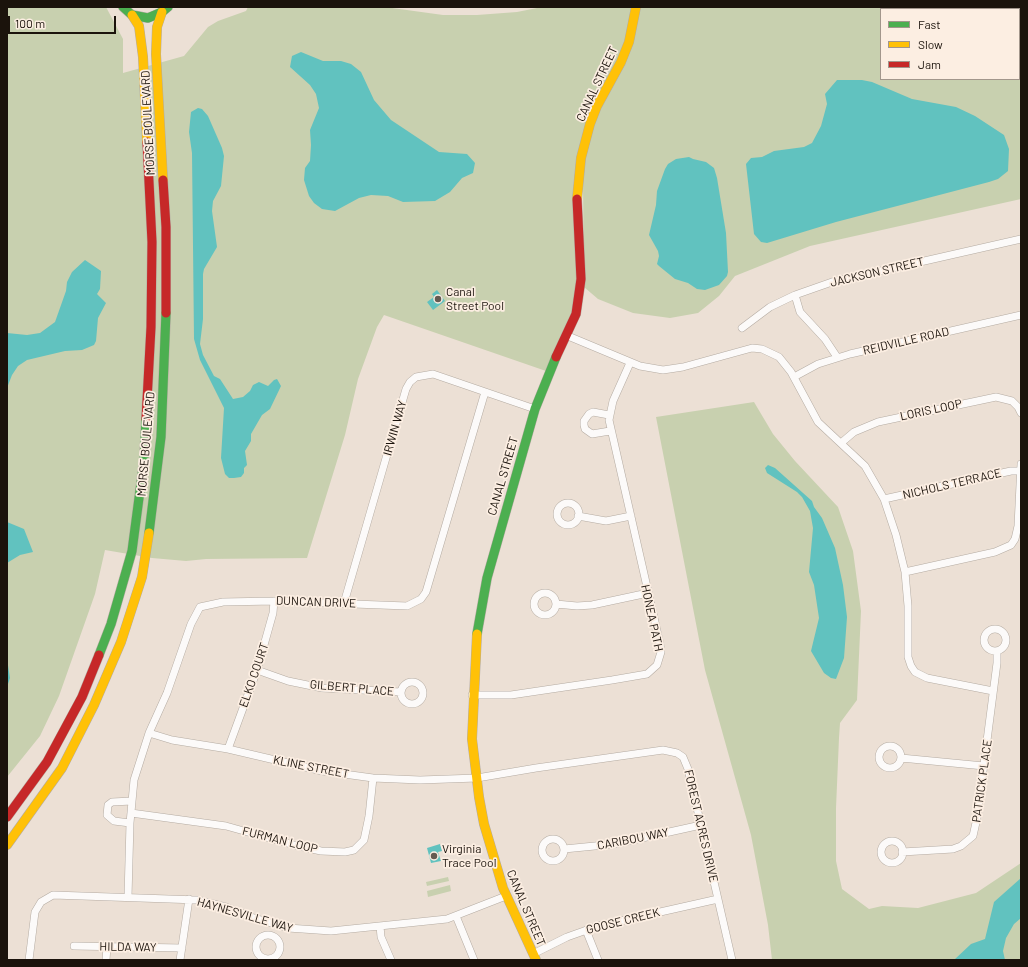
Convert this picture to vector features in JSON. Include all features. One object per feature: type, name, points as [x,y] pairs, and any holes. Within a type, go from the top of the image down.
[{"type":"main road","points":[[123,7],[132,15],[148,18],[165,10]]},
{"type":"main road","name":"CANAL STREET","points":[[534,957],[506,896],[484,824],[476,778],[472,739],[472,694],[477,632],[487,578],[535,410],[547,377],[568,336],[576,314],[581,279],[577,196],[581,158],[590,124],[621,62],[629,42],[636,7]]},
{"type":"main road","name":"MORSE BOULEVARD","points":[[7,845],[62,768],[94,705],[121,642],[142,577],[161,437],[166,334],[166,227],[156,54],[156,27],[165,10]]},
{"type":"main road","name":"MORSE BOULEVARD","points":[[7,817],[46,762],[82,697],[111,624],[132,551],[144,460],[151,327],[152,242],[143,56],[139,26],[132,15]]},
{"type":"street","name":"JACKSON STREET","points":[[742,328],[770,307],[795,295],[851,277],[1021,239]]},
{"type":"street","points":[[795,295],[800,312],[825,338],[837,357]]},
{"type":"street","name":"REIDVILLE ROAD","points":[[794,377],[818,364],[837,357],[870,348],[1021,315]]},
{"type":"street","points":[[568,336],[630,363],[663,370],[683,367],[752,348],[766,350],[779,356],[794,377],[818,422],[865,466],[884,499],[896,535],[905,572],[908,606],[908,657],[915,672],[927,678],[993,691]]},
{"type":"street","name":"HONEA PATH","points":[[472,694],[511,695],[647,674],[657,665],[661,652],[610,431],[610,415],[613,401],[630,363]]},
{"type":"street","name":"IRWIN WAY","points":[[344,603],[404,397],[410,382],[416,377],[433,374],[535,410]]},
{"type":"street","name":"DUNCAN DRIVE","points":[[128,897],[130,823],[134,780],[149,733],[167,693],[191,624],[200,607],[223,602],[274,600],[407,606],[421,598],[426,592],[485,392]]},
{"type":"street","name":"LORIS LOOP","points":[[841,443],[854,432],[878,422],[996,396],[1012,401],[1021,413]]},
{"type":"street","points":[[610,415],[593,412],[589,414],[584,421],[584,425],[588,432],[592,434],[610,431]]},
{"type":"street","points":[[905,572],[996,552],[1011,545],[1017,533],[1021,464]]},
{"type":"street","name":"NICHOLS TERRACE","points":[[884,499],[1011,471],[1021,471]]},
{"type":"street","points":[[578,516],[606,521],[630,516]]},
{"type":"street","points":[[556,604],[577,606],[592,605],[648,593]]},
{"type":"street","name":"ELKO COURT","points":[[228,749],[257,670],[273,613],[274,600]]},
{"type":"street","name":"PATRICK PLACE","points":[[902,852],[953,849],[968,842],[975,829],[984,766],[997,651]]},
{"type":"street","name":"GILBERT PLACE","points":[[257,670],[288,681],[322,688],[401,692]]},
{"type":"street","name":"KLINE STREET","points":[[149,733],[172,740],[228,749],[322,771],[373,778],[439,780],[476,778]]},
{"type":"street","name":"FOREST ACRES DRIVE","points":[[476,778],[663,750],[670,750],[677,753],[686,762],[732,960]]},
{"type":"street","points":[[901,758],[984,766]]},
{"type":"street","name":"FURMAN LOOP","points":[[131,813],[226,826],[321,851],[345,852],[354,850],[364,840],[369,816],[373,778]]},
{"type":"street","points":[[130,823],[114,822],[107,815],[108,805],[112,802],[132,801]]},
{"type":"street","name":"CARIBOU WAY","points":[[564,849],[615,844],[701,825]]},
{"type":"street","name":"HAYNESVILLE WAY","points":[[29,960],[33,920],[37,906],[53,895],[189,899],[226,907],[288,928],[314,931],[344,930],[425,922],[456,916],[506,896]]},
{"type":"street","points":[[180,960],[189,899]]},
{"type":"street","name":"GOOSE CREEK","points":[[534,957],[586,930],[615,921],[718,899]]},
{"type":"street","points":[[456,916],[474,960]]},
{"type":"street","points":[[271,936],[275,924]]},
{"type":"street","points":[[380,926],[381,938],[391,960]]},
{"type":"street","points":[[586,930],[598,960]]},
{"type":"street","name":"HILDA WAY","points":[[74,946],[182,948]]},
{"type":"street","points":[[106,960],[108,947]]},
{"type":"green space","points":[[7,7],[106,7],[123,39],[123,73],[184,56],[208,27],[218,21],[246,11],[248,7],[385,7],[443,15],[477,15],[517,12],[542,7],[1017,8],[880,8],[880,80],[1020,80],[1021,10],[1021,199],[810,246],[735,276],[719,296],[698,313],[670,318],[633,313],[598,299],[584,287],[583,183],[575,180],[578,278],[572,313],[546,371],[384,315],[377,327],[358,379],[345,435],[307,558],[206,559],[186,561],[152,558],[105,550],[95,594],[59,696],[40,736],[7,777]]},
{"type":"green space","points":[[754,402],[773,434],[795,461],[838,507],[853,551],[861,611],[857,700],[840,723],[836,808],[836,861],[842,889],[869,909],[882,906],[918,908],[976,893],[1021,863],[1021,960],[772,960],[768,925],[751,835],[705,670],[656,417]]},
{"type":"green space","points":[[448,877],[449,881],[427,886],[426,882]]},
{"type":"green space","points":[[450,885],[451,891],[428,897],[427,891]]},
{"type":"water","points":[[301,52],[323,61],[341,61],[351,64],[361,72],[374,100],[391,120],[439,152],[467,154],[475,163],[473,173],[462,178],[450,192],[435,201],[403,202],[388,196],[371,195],[359,198],[335,211],[322,209],[314,203],[309,196],[304,180],[305,168],[310,161],[310,130],[319,108],[316,94],[310,85],[290,67],[292,56]]},
{"type":"water","points":[[837,80],[862,80],[872,82],[912,99],[956,107],[975,116],[1004,135],[1009,149],[1008,171],[998,179],[989,182],[836,222],[767,243],[761,242],[754,234],[746,164],[751,158],[762,157],[774,151],[804,147],[812,143],[821,126],[827,104],[825,94]]},
{"type":"water","points":[[198,108],[202,109],[208,116],[224,156],[221,186],[213,201],[212,211],[217,247],[204,269],[203,274],[203,319],[200,344],[203,355],[214,376],[220,379],[233,399],[243,397],[250,391],[253,385],[259,382],[268,386],[277,379],[281,386],[270,409],[262,415],[251,434],[251,441],[245,451],[247,465],[244,468],[244,473],[241,477],[234,478],[229,478],[225,474],[221,458],[224,408],[200,360],[194,339],[192,153],[189,132],[191,112]]},
{"type":"water","points":[[689,157],[706,162],[714,168],[726,233],[727,276],[719,285],[705,290],[697,289],[688,283],[675,279],[659,266],[657,264],[659,256],[658,251],[649,235],[656,205],[657,191],[665,169],[668,164],[676,159]]},
{"type":"water","points":[[85,260],[101,271],[100,289],[97,294],[106,303],[98,318],[96,341],[94,345],[82,350],[65,351],[27,360],[18,366],[12,375],[7,388],[7,333],[27,335],[40,333],[55,322],[66,291],[67,282],[72,272]]},
{"type":"water","name":"Canal Street Pool","points":[[437,290],[445,301],[433,310],[427,302],[434,297],[432,294]]},
{"type":"water","points":[[768,465],[775,468],[812,501],[814,507],[822,518],[835,548],[843,585],[847,617],[844,658],[836,679],[831,678],[824,673],[811,651],[819,618],[814,585],[809,572],[813,528],[810,511],[802,497],[797,492],[767,473],[765,468]]},
{"type":"water","points":[[7,522],[24,529],[33,552],[20,555],[7,563]]},
{"type":"water","points":[[7,659],[10,678],[7,687]]},
{"type":"water","name":"Virginia Trace Pool","points":[[440,844],[442,851],[438,852],[441,861],[431,863],[427,848]]},
{"type":"water","points":[[1021,878],[1021,918],[1014,924],[1006,938],[1003,951],[1005,960],[954,960],[971,944],[985,939],[994,902]]},
{"type":"traffic: fast","points":[[123,7],[132,15],[148,18],[162,12],[168,7]]},
{"type":"traffic: fast","points":[[149,533],[161,437],[166,313]]},
{"type":"traffic: fast","points":[[477,634],[487,578],[535,409],[556,357]]},
{"type":"traffic: fast","points":[[99,655],[111,624],[132,551],[144,460],[146,419]]},
{"type":"traffic: slow","points":[[577,199],[581,158],[590,124],[597,106],[621,62],[629,42],[636,7]]},
{"type":"traffic: slow","points":[[162,12],[157,27],[156,54],[163,180]]},
{"type":"traffic: slow","points":[[132,15],[139,26],[143,57],[147,142]]},
{"type":"traffic: slow","points":[[7,845],[62,768],[94,705],[121,642],[142,577],[149,533]]},
{"type":"traffic: slow","points":[[477,634],[472,739],[479,797],[484,824],[503,888],[536,960]]},
{"type":"traffic: jam","points":[[146,419],[151,327],[152,242],[147,142]]},
{"type":"traffic: jam","points":[[163,180],[166,227],[166,313]]},
{"type":"traffic: jam","points":[[556,357],[576,314],[581,279],[577,199]]},
{"type":"traffic: jam","points":[[7,817],[47,762],[82,697],[99,655]]},
{"type":"place","name":"Canal Street Pool","points":[[438,299]]},
{"type":"place","name":"Virginia Trace Pool","points":[[434,856]]}]
